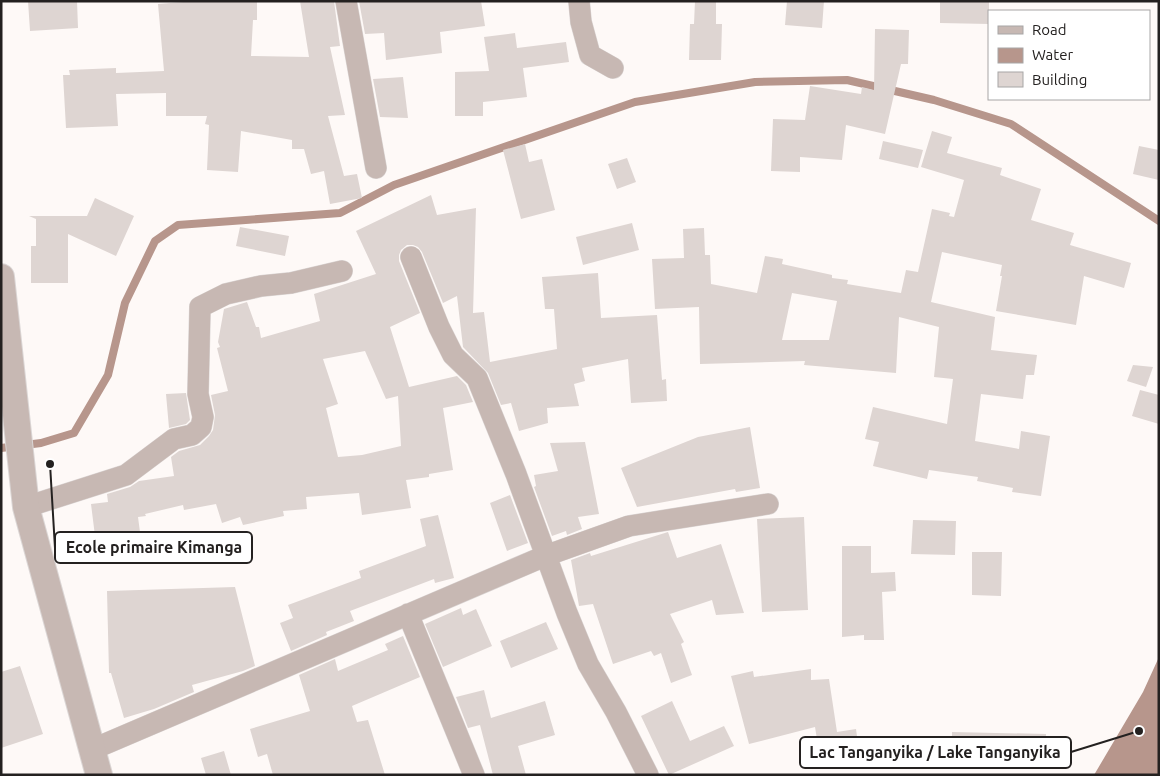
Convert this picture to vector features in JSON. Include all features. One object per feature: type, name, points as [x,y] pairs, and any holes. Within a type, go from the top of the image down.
[{"type":"street","points":[[346,1],[376,168]]},
{"type":"street","points":[[579,1],[581,22],[590,55],[613,68]]},
{"type":"street","points":[[411,257],[439,327],[453,355],[477,378],[516,474],[545,556],[588,664],[616,712],[648,775]]},
{"type":"street","points":[[26,507],[126,475],[174,439],[192,435],[201,427],[202,417],[198,394],[200,307],[226,294],[261,286],[291,283],[342,271]]},
{"type":"street","points":[[1,277],[26,507],[99,775]]},
{"type":"street","points":[[91,750],[545,556],[629,526],[768,504]]},
{"type":"street","points":[[408,614],[474,775]]},
{"type":"water","points":[[1159,657],[1159,775],[1094,775],[1143,692]]},
{"type":"building","points":[[28,1],[77,1],[78,28],[30,31]]},
{"type":"building","points":[[196,1],[257,1],[257,20],[253,20],[251,56],[309,57],[300,1],[334,1],[340,46],[330,47],[345,115],[328,116],[344,176],[357,174],[362,198],[330,204],[324,171],[311,174],[304,149],[292,149],[292,140],[241,131],[238,172],[207,170],[209,125],[205,124],[207,116],[166,116],[166,93],[116,94],[118,126],[66,128],[63,75],[70,75],[69,70],[116,68],[116,73],[164,71],[158,4]]},
{"type":"building","points":[[359,1],[481,1],[485,26],[440,32],[442,53],[386,60],[384,33],[365,34]]},
{"type":"building","points":[[695,1],[716,1],[716,24],[722,24],[721,60],[689,60],[690,24],[694,24]]},
{"type":"building","points":[[787,1],[824,1],[822,28],[785,25]]},
{"type":"building","points":[[940,1],[989,1],[988,24],[940,23]]},
{"type":"building","points":[[875,29],[909,30],[908,64],[901,64],[885,134],[846,125],[842,160],[800,157],[800,172],[771,171],[773,119],[805,120],[810,86],[861,94],[862,87],[874,90]]},
{"type":"building","points":[[515,33],[517,48],[566,42],[569,62],[523,68],[527,97],[483,102],[483,116],[455,116],[455,72],[489,71],[484,37]]},
{"type":"building","points":[[403,77],[408,118],[380,117],[373,79]]},
{"type":"building","points":[[932,131],[952,137],[947,153],[1002,168],[1000,175],[1041,189],[1031,220],[1074,233],[1070,245],[1131,263],[1124,288],[1084,276],[1076,325],[996,311],[1002,265],[942,252],[931,302],[995,317],[991,350],[1037,355],[1034,375],[1026,375],[1023,399],[981,394],[975,441],[1019,449],[1021,431],[1050,436],[1041,496],[1012,492],[1013,488],[977,481],[978,477],[929,470],[927,479],[873,466],[879,442],[865,439],[873,407],[947,424],[953,379],[934,377],[939,327],[899,317],[896,373],[804,365],[805,361],[700,364],[699,307],[655,309],[652,259],[684,258],[683,229],[704,228],[705,255],[710,255],[711,284],[757,293],[765,256],[783,259],[782,264],[832,275],[832,278],[848,280],[847,284],[901,293],[906,270],[918,272],[932,209],[950,213],[949,216],[954,217],[964,180],[921,167]],"holes":[[[792,293],[837,301],[829,340],[782,340]]]},
{"type":"building","points":[[883,141],[923,150],[918,168],[879,159]]},
{"type":"building","points":[[525,144],[529,162],[542,159],[555,210],[521,219],[503,150]]},
{"type":"building","points":[[1139,146],[1159,150],[1159,180],[1133,174]]},
{"type":"building","points":[[627,158],[636,182],[617,189],[608,164]]},
{"type":"building","points":[[431,195],[437,215],[476,208],[473,313],[484,312],[490,362],[557,349],[554,309],[545,309],[542,277],[598,273],[601,318],[657,315],[662,380],[666,379],[667,401],[631,403],[628,359],[582,368],[585,381],[574,384],[579,406],[547,408],[548,423],[519,431],[511,403],[501,405],[488,373],[463,347],[457,296],[443,303],[422,252],[418,247],[407,245],[401,250],[399,261],[420,313],[390,327],[409,387],[457,376],[466,385],[473,402],[443,408],[453,470],[429,474],[429,477],[406,480],[411,508],[362,515],[359,493],[306,497],[307,509],[283,511],[284,516],[243,525],[240,517],[222,523],[216,504],[184,510],[183,505],[145,514],[146,516],[138,517],[143,555],[98,560],[91,504],[108,502],[107,494],[130,487],[139,481],[174,476],[171,457],[179,451],[200,445],[213,430],[215,415],[211,395],[228,391],[217,348],[220,347],[218,342],[224,309],[247,302],[256,327],[259,327],[261,338],[320,321],[314,294],[376,274],[356,231]],"holes":[[[365,351],[386,399],[398,396],[401,446],[362,455],[338,457],[326,408],[338,404],[323,359]]]},
{"type":"building","points":[[95,198],[134,216],[116,256],[68,234],[68,283],[31,283],[31,246],[36,246],[36,219],[29,216],[87,216]]},
{"type":"building","points":[[632,223],[639,250],[583,265],[576,237]]},
{"type":"building","points":[[240,227],[289,236],[285,256],[236,246]]},
{"type":"building","points":[[1133,365],[1153,367],[1146,387],[1127,381]]},
{"type":"building","points":[[1140,390],[1159,395],[1159,424],[1132,416]]},
{"type":"building","points":[[186,393],[190,420],[186,424],[169,428],[166,394]]},
{"type":"building","points":[[750,427],[760,488],[736,492],[735,489],[637,507],[621,468],[698,437]]},
{"type":"building","points":[[585,442],[599,514],[578,517],[582,529],[567,535],[566,531],[552,536],[534,487],[536,486],[534,475],[558,471],[550,443]]},
{"type":"building","points":[[510,495],[528,543],[507,551],[490,503]]},
{"type":"building","points":[[438,515],[454,578],[435,583],[434,579],[350,611],[354,621],[326,632],[327,635],[291,651],[280,623],[293,618],[288,605],[361,578],[359,571],[426,546],[420,519]]},
{"type":"building","points":[[804,517],[808,610],[762,612],[757,519]]},
{"type":"building","points":[[913,520],[956,521],[955,555],[911,554]]},
{"type":"building","points":[[668,532],[677,558],[721,544],[744,613],[716,615],[712,600],[670,614],[684,642],[681,644],[692,675],[671,683],[661,653],[654,656],[651,651],[613,664],[593,604],[579,606],[571,560],[590,553],[591,556]]},
{"type":"building","points":[[842,546],[871,546],[871,573],[895,572],[896,591],[882,592],[884,640],[864,640],[864,635],[842,637]]},
{"type":"building","points":[[972,552],[1002,552],[1001,596],[972,595]]},
{"type":"building","points":[[235,587],[255,666],[192,685],[194,692],[154,709],[124,718],[111,673],[109,673],[107,591]]},
{"type":"building","points":[[461,608],[463,615],[476,609],[492,646],[443,667],[425,624]]},
{"type":"building","points":[[546,622],[558,649],[511,668],[500,641]]},
{"type":"building","points":[[403,636],[420,677],[352,706],[357,722],[368,720],[385,775],[273,775],[267,754],[258,757],[250,729],[310,711],[299,675],[335,659],[338,671],[388,650],[385,644]]},
{"type":"building","points":[[20,666],[43,734],[1,748],[1,672]]},
{"type":"building","points":[[811,669],[811,680],[829,679],[837,732],[856,729],[860,758],[821,764],[815,727],[749,744],[731,676],[753,671],[754,677]]},
{"type":"building","points":[[484,690],[491,718],[545,701],[555,735],[518,746],[526,775],[493,775],[480,725],[468,728],[456,697]]},
{"type":"building","points":[[672,701],[690,741],[724,726],[734,746],[669,775],[641,716]]},
{"type":"building","points":[[952,732],[1046,734],[1045,755],[994,754],[994,769],[952,768]]},
{"type":"building","points":[[224,751],[231,775],[206,775],[201,758]]},
{"type":"waterway","points":[[1,448],[41,443],[74,433],[108,375],[125,303],[155,241],[178,225],[340,213],[394,185],[635,102],[755,82],[847,80],[934,100],[1011,124],[1159,221]]},
{"type":"place","name":"Ecole primaire Kimanga","points":[[50,464]]},
{"type":"place","name":"Lac Tanganyika / Lake Tanganyika","points":[[1139,731]]}]
